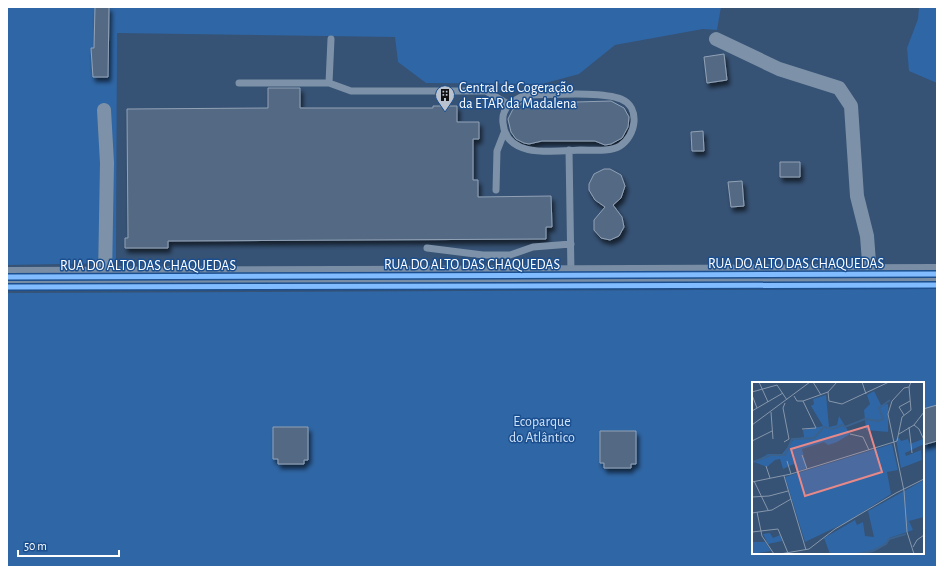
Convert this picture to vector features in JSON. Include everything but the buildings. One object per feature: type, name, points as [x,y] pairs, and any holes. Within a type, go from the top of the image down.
[{"type":"street","points":[[716,39],[780,69],[839,88],[851,106],[857,196],[868,236],[870,275]]},
{"type":"street","name":"RUA DO ALTO DAS CHAQUEDAS","points":[[104,110],[107,163],[105,277]]},
{"type":"street","name":"RUA DO ALTO DAS CHAQUEDAS","points":[[7,277],[937,274]]},
{"type":"lane","points":[[329,83],[331,39]]},
{"type":"lane","points":[[238,83],[329,83],[351,91],[486,91],[508,104]]},
{"type":"lane","points":[[525,95],[609,95],[623,99],[633,110],[635,124],[630,137],[620,146],[607,149],[525,150],[512,144],[504,133],[502,118],[508,104],[525,95]]},
{"type":"lane","points":[[496,190],[497,151],[504,133]]},
{"type":"lane","points":[[569,150],[571,276]]},
{"type":"lane","points":[[427,248],[483,256],[510,255],[534,247],[571,244]]},
{"type":"green space","points":[[7,7],[721,7],[717,30],[703,29],[615,45],[579,74],[542,84],[426,83],[398,62],[395,37],[117,33],[116,263],[7,265]]},
{"type":"green space","points":[[919,7],[937,7],[937,83],[909,71],[907,48],[918,19]]},
{"type":"green space","name":"Ecoparque do Atlântico","points":[[937,289],[937,567],[7,567],[7,293]]},
{"type":"cycle path","points":[[7,277],[937,274]]},
{"type":"cycle path","points":[[7,287],[937,285]]},
{"type":"place","name":"Central de Cogeração da ETAR da Madalena","points":[[445,112]]}]
